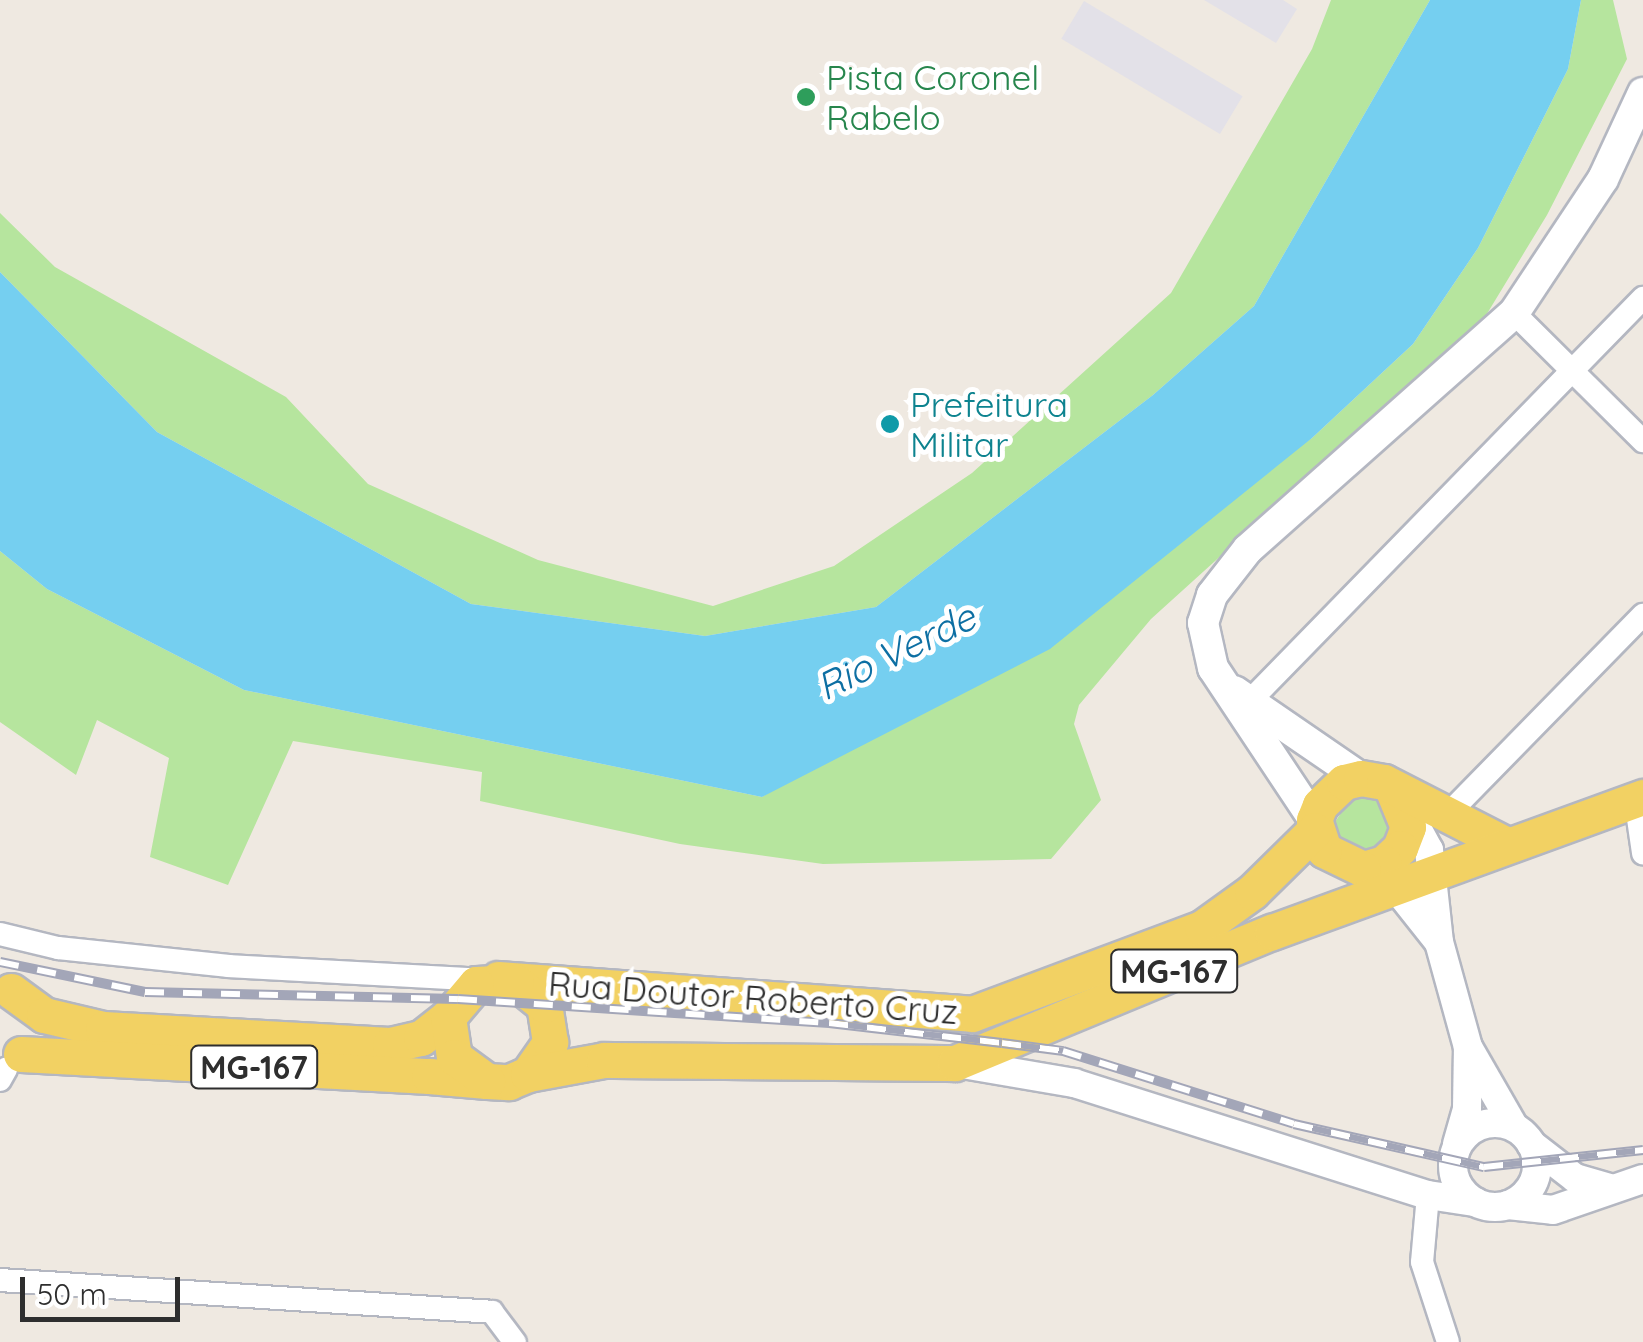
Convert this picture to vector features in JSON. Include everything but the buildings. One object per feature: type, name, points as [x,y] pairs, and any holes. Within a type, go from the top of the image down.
[{"type":"main road","points":[[1363,869],[1324,850],[1314,825],[1240,699],[1205,648],[1203,624],[1229,569],[1514,313],[1604,179],[1643,93]]},
{"type":"main road","points":[[1240,699],[1386,790],[1448,814],[1505,844]]},
{"type":"main road","points":[[1314,825],[1330,791],[1386,790]]},
{"type":"main road","name":"MG-167","points":[[1272,932],[1363,869],[1384,863],[1400,848],[1408,827],[1386,790]]},
{"type":"main road","name":"MG-167","points":[[7,1069],[487,1082],[604,1060],[956,1063],[1272,932],[1639,797]]},
{"type":"main road","name":"Rua Doutor Roberto Cruz","points":[[496,980],[972,1014],[1202,928],[1252,892],[1314,825]]},
{"type":"main road","points":[[496,980],[532,991],[550,1023],[542,1060],[528,1074]]},
{"type":"main road","name":"MG-167","points":[[6,988],[44,1015],[103,1029],[390,1045],[421,1038],[448,1017],[458,999],[496,980]]},
{"type":"main road","points":[[6,988],[24,1009],[28,1032],[7,1069]]},
{"type":"main road","points":[[448,1017],[454,1058],[487,1082]]},
{"type":"street","points":[[1240,699],[1643,298]]},
{"type":"street","points":[[1514,313],[1643,441]]},
{"type":"street","points":[[1448,814],[1643,615]]},
{"type":"street","points":[[1386,790],[1426,840],[1439,942],[1468,1046],[1537,1163],[1533,1184],[1508,1205]]},
{"type":"street","points":[[1639,797],[1643,853]]},
{"type":"street","points":[[1363,869],[1396,888],[1439,942]]},
{"type":"street","name":"Rua Doutor Roberto Cruz","points":[[0,934],[58,948],[230,966],[496,980]]},
{"type":"street","points":[[1468,1046],[1467,1109],[1454,1157],[1458,1186],[1475,1202]]},
{"type":"street","points":[[956,1063],[1074,1083],[1428,1195],[1554,1210],[1643,1179]]},
{"type":"street","points":[[1448,1342],[1422,1262],[1428,1195],[1479,1126],[1523,1136],[1574,1178],[1609,1188]]},
{"type":"street","points":[[0,1280],[500,1316],[515,1342]]},
{"type":"shaded area","points":[[1204,0],[1283,0],[1297,9],[1276,43]]},
{"type":"shaded area","points":[[1084,1],[1243,96],[1220,134],[1061,39]]},
{"type":"green space","points":[[1331,0],[1430,0],[1254,306],[1153,395],[876,607],[705,636],[471,604],[157,432],[0,272],[0,213],[55,267],[286,397],[368,484],[538,560],[713,606],[834,566],[972,473],[1171,293],[1312,49]]},
{"type":"green space","points":[[1581,0],[1613,0],[1627,59],[1547,215],[1485,317],[1151,619],[1079,705],[1074,724],[1101,800],[1051,859],[823,864],[680,844],[480,801],[482,772],[293,741],[228,885],[150,857],[169,758],[97,720],[76,775],[0,722],[0,551],[47,589],[244,690],[762,797],[1312,438],[1413,344],[1478,248],[1568,69]]},
{"type":"green space","points":[[1353,795],[1381,797],[1395,832],[1367,855],[1340,844],[1333,825]]},
{"type":"water","name":"Rio Verde","points":[[1430,0],[1581,0],[1568,69],[1478,248],[1413,344],[1312,438],[1050,649],[762,797],[244,690],[47,589],[0,551],[0,272],[157,432],[471,604],[705,636],[876,607],[1153,395],[1254,306]]},
{"type":"railway","points":[[0,962],[145,992],[458,999],[829,1023],[1063,1051],[1294,1124],[1484,1167],[1643,1150]]},
{"type":"place","name":"Pista Coronel Rabelo","points":[[806,97]]},
{"type":"place","name":"Prefeitura Militar","points":[[890,424]]}]
